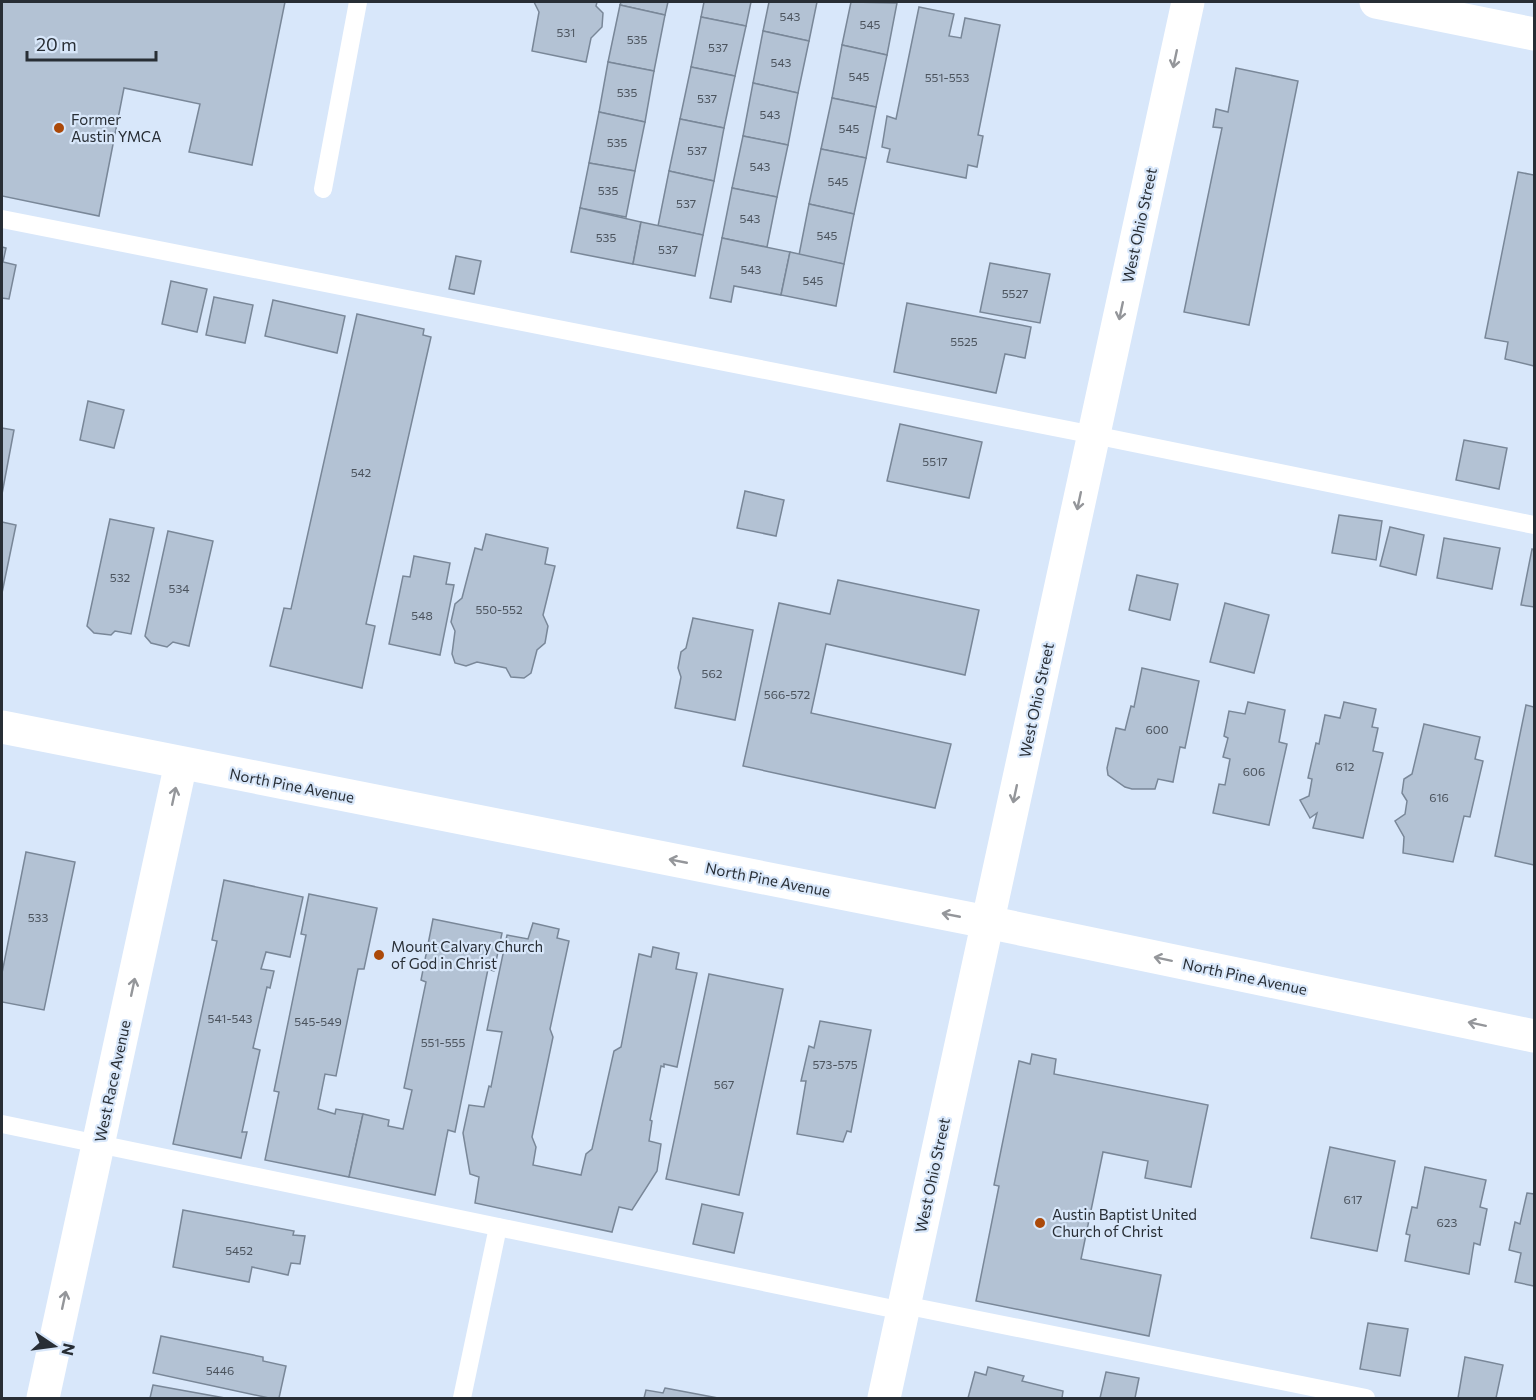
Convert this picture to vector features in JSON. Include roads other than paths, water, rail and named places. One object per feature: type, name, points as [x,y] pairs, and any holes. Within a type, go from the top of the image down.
[{"type":"street","name":"West Ohio Street","points":[[884,1398],[1188,2]]},
{"type":"street","points":[[1376,2],[1534,34]]},
{"type":"street","name":"North Pine Avenue","points":[[2,727],[987,922],[1534,1036]]},
{"type":"street","name":"West Race Avenue","points":[[43,1398],[181,764]]},
{"type":"lane","points":[[323,189],[358,2]]},
{"type":"lane","points":[[2,219],[1094,435],[1534,525]]},
{"type":"lane","points":[[2,1124],[498,1227],[1366,1398]]},
{"type":"lane","points":[[462,1398],[498,1227]]},
{"type":"place","name":"Former Austin YMCA","points":[[59,128]]},
{"type":"place","name":"Mount Calvary Church of God in Christ","points":[[379,955]]},
{"type":"place","name":"Austin Baptist United Church of Christ","points":[[1040,1223]]}]
